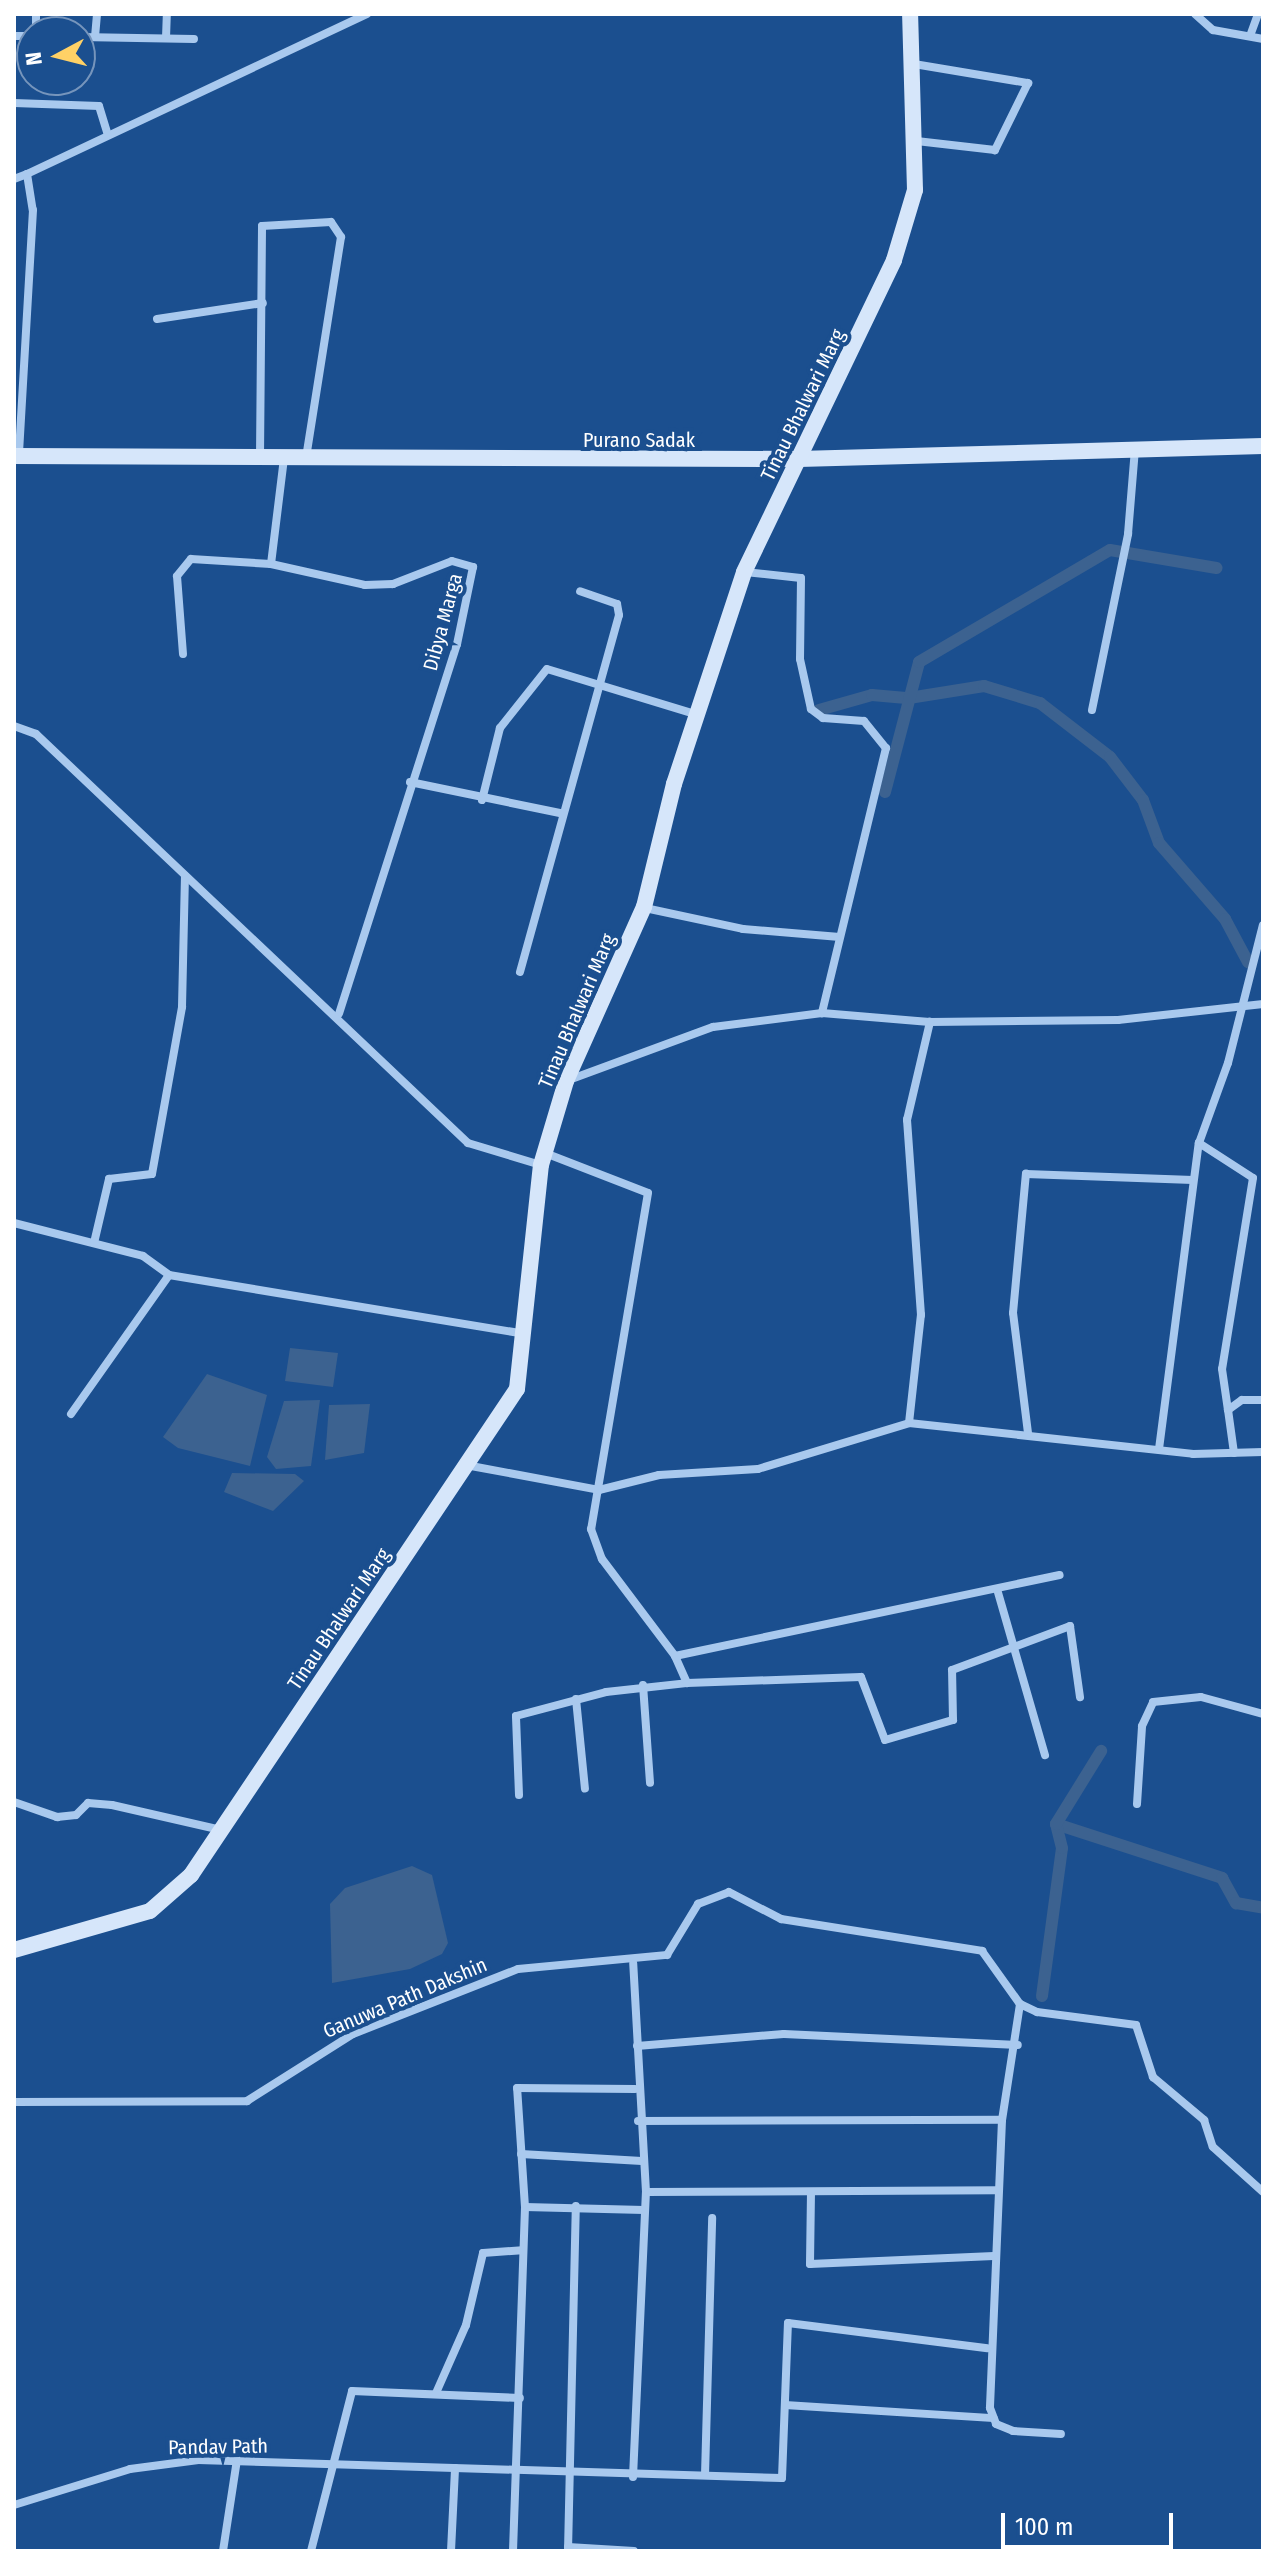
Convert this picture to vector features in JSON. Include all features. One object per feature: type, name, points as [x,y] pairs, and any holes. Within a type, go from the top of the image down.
[{"type":"street","points":[[166,38],[167,14]]},
{"type":"street","points":[[14,179],[367,14]]},
{"type":"street","name":"Tinau Bhalwari Marg","points":[[14,1950],[150,1911],[191,1875],[471,1466],[517,1389],[543,1159],[566,1081],[644,907],[695,714],[744,572],[894,260],[915,190],[917,141],[910,14]]},
{"type":"street","points":[[1195,14],[1213,30],[1263,39]]},
{"type":"street","points":[[1250,36],[1258,14]]},
{"type":"street","points":[[96,37],[194,39]]},
{"type":"street","points":[[914,64],[1028,83],[995,150],[917,141]]},
{"type":"street","points":[[14,103],[99,106],[108,135]]},
{"type":"street","points":[[17,456],[33,210],[27,174]]},
{"type":"street","points":[[260,457],[267,221],[340,227],[306,459]]},
{"type":"street","points":[[157,319],[263,303]]},
{"type":"street","name":"Purano Sadak","points":[[17,456],[799,459],[1263,446]]},
{"type":"street","points":[[1092,710],[1128,534],[1135,448]]},
{"type":"street","points":[[271,564],[284,457]]},
{"type":"street","name":"Dibya Marga","points":[[183,654],[183,564],[203,558],[271,564],[365,585],[393,584],[452,561],[473,567],[457,644],[410,782],[339,1014]]},
{"type":"street","points":[[744,572],[801,578],[800,659],[811,709],[823,718],[864,721],[884,741],[870,830],[822,1013]]},
{"type":"street","points":[[520,972],[617,604],[580,591]]},
{"type":"street","points":[[482,800],[500,728],[536,675],[554,667],[695,714]]},
{"type":"street","points":[[14,726],[36,734],[185,876],[339,1014],[468,1143],[543,1159],[648,1193],[592,1539],[675,1656],[687,1683]]},
{"type":"street","points":[[410,782],[482,800],[560,813]]},
{"type":"street","points":[[94,1243],[109,1179],[152,1174],[182,1007],[185,876]]},
{"type":"street","points":[[644,907],[743,929],[840,937]]},
{"type":"street","points":[[1159,1449],[1199,1143],[1263,925]]},
{"type":"street","points":[[566,1081],[713,1027],[822,1013],[930,1022],[1118,1020],[1263,1004]]},
{"type":"street","points":[[909,1423],[921,1315],[907,1120],[930,1022]]},
{"type":"street","points":[[1199,1143],[1221,1151],[1231,1171],[1253,1178],[1220,1388],[1228,1410],[1234,1453]]},
{"type":"street","points":[[1028,1433],[1013,1313],[1026,1174],[1193,1180]]},
{"type":"street","points":[[14,1223],[143,1256],[169,1275],[524,1334]]},
{"type":"street","points":[[71,1414],[169,1275]]},
{"type":"street","points":[[1228,1410],[1242,1400],[1263,1400]]},
{"type":"street","points":[[471,1466],[599,1490],[659,1475],[773,1466],[909,1423],[1159,1449],[1263,1452]]},
{"type":"street","points":[[675,1656],[1060,1575]]},
{"type":"street","points":[[997,1589],[1011,1653],[1045,1755]]},
{"type":"street","points":[[519,1795],[516,1716],[643,1685],[864,1678],[885,1740],[953,1720],[949,1673],[1011,1653],[1073,1627],[1080,1697]]},
{"type":"street","points":[[643,1685],[650,1783]]},
{"type":"street","points":[[1137,1804],[1142,1726],[1153,1702],[1201,1697],[1263,1714]]},
{"type":"street","points":[[576,1699],[585,1789]]},
{"type":"street","points":[[14,1802],[57,1817],[76,1815],[88,1803],[112,1805],[222,1830]]},
{"type":"street","name":"Ganuwa Path Dakshin","points":[[14,2102],[247,2101],[353,2034],[496,1976],[633,1963],[667,1955],[698,1904],[713,1895],[741,1894],[781,1919],[982,1951],[1020,2004]]},
{"type":"street","points":[[633,1963],[637,2046],[635,2089],[646,2192],[633,2477]]},
{"type":"street","points":[[994,2418],[987,2348],[1002,2120],[1018,2045],[1020,2004],[1059,2019],[1136,2025],[1153,2077],[1204,2120],[1213,2147],[1263,2192]]},
{"type":"street","points":[[637,2046],[784,2034],[1018,2045]]},
{"type":"street","points":[[513,2551],[525,2207],[519,2084],[635,2089]]},
{"type":"street","points":[[638,2121],[1002,2120]]},
{"type":"street","points":[[521,2154],[642,2161]]},
{"type":"street","points":[[646,2192],[997,2190]]},
{"type":"street","points":[[811,2192],[810,2264],[994,2256]]},
{"type":"street","points":[[576,2206],[573,2475],[568,2549],[634,2551]]},
{"type":"street","points":[[525,2207],[644,2210]]},
{"type":"street","points":[[705,2475],[712,2218]]},
{"type":"street","points":[[436,2393],[466,2325],[483,2253],[522,2250]]},
{"type":"street","points":[[987,2348],[788,2323],[785,2405],[994,2418],[1013,2431],[1061,2434]]},
{"type":"street","points":[[311,2551],[352,2391],[520,2398]]},
{"type":"street","name":"Pandav Path","points":[[14,2505],[130,2469],[237,2460],[633,2477],[705,2475],[782,2478],[785,2405]]},
{"type":"street","points":[[223,2551],[237,2460]]},
{"type":"street","points":[[451,2551],[455,2468]]},
{"type":"water","points":[[290,1348],[338,1353],[333,1387],[285,1381]]},
{"type":"water","points":[[207,1374],[267,1395],[250,1466],[178,1448],[163,1437]]},
{"type":"water","points":[[320,1400],[311,1466],[276,1469],[267,1457],[284,1401]]},
{"type":"water","points":[[370,1404],[364,1453],[325,1460],[329,1405]]},
{"type":"water","points":[[232,1473],[295,1474],[304,1481],[273,1511],[224,1492]]},
{"type":"water","points":[[412,1866],[432,1875],[448,1943],[442,1954],[410,1969],[332,1983],[330,1904],[345,1888]]},
{"type":"waterway","points":[[885,792],[919,662],[1110,550],[1216,568]]},
{"type":"waterway","points":[[819,710],[872,695],[909,698],[984,686],[1040,703],[1110,757],[1143,800],[1159,843],[1225,919],[1248,962]]},
{"type":"waterway","points":[[1042,1996],[1062,1848],[1056,1824],[1101,1751]]},
{"type":"waterway","points":[[1056,1824],[1222,1878],[1236,1903],[1263,1908]]}]
